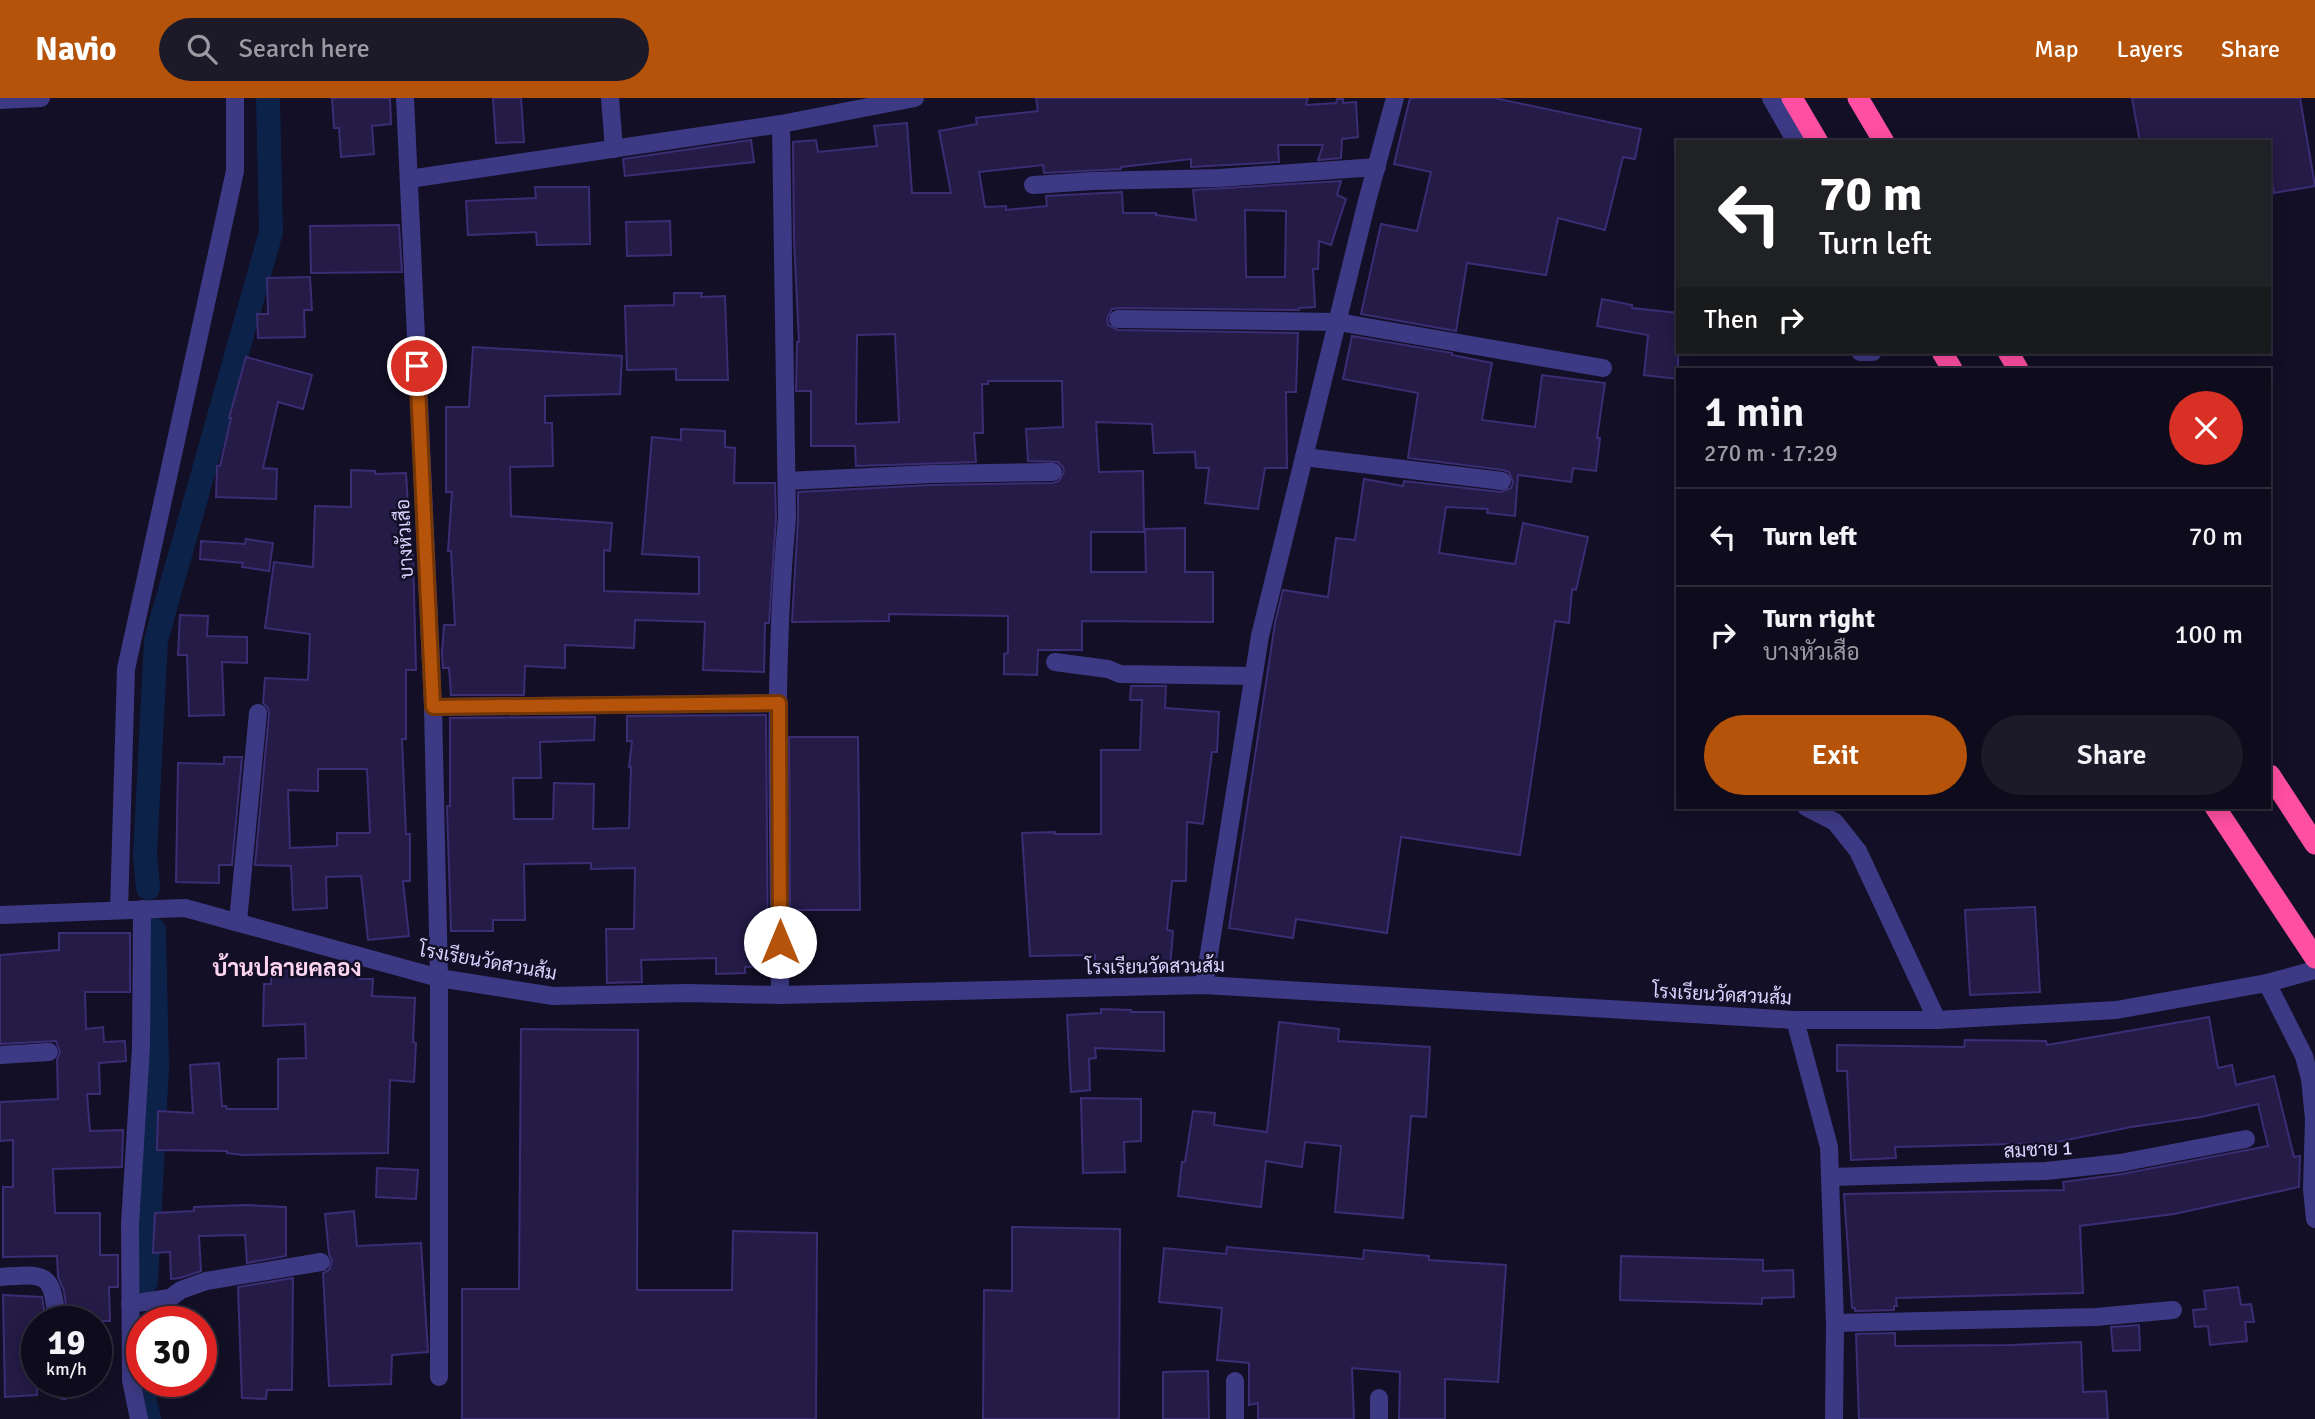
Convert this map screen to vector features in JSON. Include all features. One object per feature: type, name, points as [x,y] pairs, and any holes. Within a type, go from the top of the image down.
[{"type":"highway","points":[[1792,98],[1817,140]]},
{"type":"highway","points":[[1858,98],[1883,140]]},
{"type":"highway","points":[[2271,777],[2315,844]]},
{"type":"highway","points":[[2216,809],[2315,958]]},
{"type":"street","points":[[0,100],[41,98]]},
{"type":"street","points":[[119,911],[126,669],[235,171],[236,98]]},
{"type":"street","name":"บางหัวเสือ","points":[[405,98],[433,707],[439,978],[439,1377]]},
{"type":"street","points":[[610,98],[614,149]]},
{"type":"street","points":[[409,179],[781,124],[915,98]]},
{"type":"street","points":[[1203,985],[1260,636],[1395,98]]},
{"type":"street","points":[[1771,98],[1796,140]]},
{"type":"street","points":[[780,996],[779,703],[787,518],[781,124]]},
{"type":"street","points":[[1033,185],[1219,178],[1377,167]]},
{"type":"street","points":[[1118,319],[1338,322],[1603,368]]},
{"type":"street","points":[[1304,457],[1502,481]]},
{"type":"street","points":[[787,481],[1053,472]]},
{"type":"street","points":[[1055,662],[1108,669],[1120,674],[1253,676]]},
{"type":"street","points":[[433,707],[779,703]]},
{"type":"street","points":[[238,921],[258,713]]},
{"type":"street","points":[[1810,809],[1835,822],[1858,851],[1937,1020]]},
{"type":"street","name":"โรงเรียนวัดสวนส้ม","points":[[0,915],[185,908],[439,978],[553,996],[688,993],[780,996],[1203,985],[1795,1020],[1937,1020],[2116,1010],[2267,983],[2315,970]]},
{"type":"street","points":[[139,1419],[131,1380],[130,1224],[141,1046],[142,909]]},
{"type":"street","points":[[2267,983],[2304,1056],[2310,1079],[2314,1119],[2312,1189],[2315,1219]]},
{"type":"street","points":[[1795,1020],[1829,1147],[1835,1323],[1834,1419]]},
{"type":"street","points":[[0,1055],[49,1052]]},
{"type":"street","name":"สมชาย 1","points":[[1830,1177],[2046,1171],[2120,1163],[2246,1139]]},
{"type":"street","points":[[130,1304],[170,1298],[181,1290],[206,1281],[321,1262]]},
{"type":"street","points":[[0,1277],[31,1274],[46,1280],[54,1290],[56,1306]]},
{"type":"street","points":[[1835,1323],[2096,1317],[2173,1310]]},
{"type":"street","points":[[1235,1381],[1235,1419]]},
{"type":"street","points":[[1379,1398],[1379,1419]]},
{"type":"building","points":[[332,98],[390,98],[391,124],[372,126],[374,154],[341,157],[339,128],[334,128]]},
{"type":"building","points":[[493,98],[521,98],[524,142],[496,143]]},
{"type":"building","points":[[1036,98],[1308,98],[1306,105],[1336,103],[1337,99],[1343,99],[1343,103],[1356,102],[1358,137],[1342,139],[1341,158],[1318,160],[1323,145],[1278,145],[1279,162],[1191,167],[1191,159],[1121,169],[1044,173],[1043,165],[979,172],[985,207],[1006,206],[1006,210],[1047,206],[1046,196],[1122,192],[1123,213],[1156,213],[1196,220],[1193,190],[1341,181],[1337,195],[1346,199],[1331,245],[1319,241],[1318,269],[1313,269],[1315,307],[1299,310],[1118,308],[1112,309],[1107,318],[1108,325],[1118,330],[1298,333],[1296,392],[1286,392],[1287,468],[1265,468],[1258,509],[1205,503],[1209,468],[1196,468],[1195,452],[1154,453],[1152,424],[1096,422],[1099,472],[1143,471],[1144,532],[1091,532],[1091,572],[1146,572],[1145,529],[1185,528],[1185,572],[1213,572],[1213,622],[1082,621],[1082,650],[1038,650],[1037,675],[1004,674],[1004,654],[1008,653],[1008,616],[889,614],[889,621],[792,622],[798,492],[931,485],[1053,483],[1059,481],[1064,472],[1058,462],[1028,461],[1026,429],[1063,427],[1062,381],[988,381],[988,384],[982,384],[983,433],[974,433],[976,462],[856,466],[855,446],[811,446],[811,391],[796,391],[799,342],[793,142],[816,140],[818,152],[877,146],[874,126],[907,123],[912,193],[951,193],[939,131],[977,124],[976,118],[1038,111]],"holes":[[[1245,210],[1286,211],[1285,277],[1246,277]],[[895,334],[899,422],[856,424],[857,335]]]},
{"type":"building","points":[[1410,98],[1494,98],[1641,129],[1635,159],[1623,157],[1605,230],[1558,218],[1546,275],[1467,263],[1456,331],[1361,314],[1381,224],[1417,231],[1431,172],[1394,164]]},
{"type":"building","points":[[2132,98],[2300,98],[2315,186],[2274,193],[2271,140],[2140,140]]},
{"type":"building","points":[[751,140],[754,162],[625,176],[623,159]]},
{"type":"building","points":[[535,187],[589,187],[590,244],[537,245],[536,232],[468,235],[466,201],[536,198]]},
{"type":"building","points":[[670,221],[671,255],[627,256],[626,222]]},
{"type":"building","points":[[399,225],[402,272],[311,273],[310,226]]},
{"type":"building","points":[[310,277],[312,310],[304,310],[305,337],[258,338],[257,314],[268,314],[267,278]]},
{"type":"building","points":[[674,293],[702,293],[701,297],[725,296],[728,380],[676,380],[676,369],[627,370],[625,306],[674,305]]},
{"type":"building","points":[[1602,299],[1632,305],[1632,308],[1676,313],[1676,379],[1644,375],[1648,335],[1597,326]]},
{"type":"building","points":[[1352,336],[1452,353],[1492,363],[1482,420],[1535,427],[1542,375],[1605,383],[1597,438],[1600,438],[1596,471],[1573,468],[1571,482],[1518,475],[1515,516],[1487,513],[1488,509],[1446,507],[1439,553],[1515,564],[1523,523],[1588,537],[1576,590],[1572,589],[1569,623],[1555,621],[1520,855],[1401,837],[1387,933],[1296,919],[1293,938],[1229,928],[1275,623],[1283,590],[1328,597],[1336,538],[1355,540],[1364,479],[1403,486],[1404,481],[1501,492],[1511,488],[1513,482],[1509,472],[1503,470],[1408,458],[1418,393],[1343,379]]},
{"type":"building","points":[[473,347],[622,356],[620,394],[545,396],[545,423],[552,423],[553,466],[510,467],[511,516],[612,523],[610,551],[604,550],[604,591],[699,594],[699,557],[642,554],[652,437],[681,440],[681,429],[725,431],[725,447],[735,448],[734,483],[775,483],[776,518],[769,623],[765,623],[764,672],[703,670],[705,622],[635,620],[634,648],[565,645],[565,668],[525,666],[524,695],[451,695],[449,668],[443,668],[442,653],[444,625],[455,625],[451,551],[448,551],[452,492],[446,492],[446,407],[469,407]]},
{"type":"building","points":[[246,357],[312,375],[303,409],[278,402],[263,468],[277,469],[276,499],[216,497],[217,466],[220,466],[229,418]]},
{"type":"building","points":[[351,470],[375,471],[375,474],[406,473],[413,555],[416,670],[406,670],[406,739],[402,739],[406,834],[410,834],[410,881],[403,881],[409,936],[368,940],[361,876],[326,877],[327,908],[293,910],[291,866],[255,865],[269,714],[263,703],[265,678],[308,680],[310,634],[265,628],[274,562],[313,567],[315,506],[351,507]],"holes":[[[318,769],[367,769],[370,833],[337,833],[337,846],[290,848],[288,790],[318,791]]]},
{"type":"building","points":[[246,539],[273,543],[269,571],[242,567],[243,563],[200,559],[201,541],[245,544]]},
{"type":"building","points":[[180,615],[208,616],[207,636],[247,637],[247,663],[222,662],[224,715],[189,716],[187,655],[178,655]]},
{"type":"building","points":[[1131,686],[1166,686],[1165,708],[1219,712],[1217,752],[1212,752],[1203,824],[1187,822],[1186,881],[1172,881],[1167,930],[1173,931],[1170,968],[1144,966],[1144,970],[1095,965],[1095,955],[1030,956],[1022,833],[1101,834],[1101,750],[1140,750],[1142,700],[1130,700]]},
{"type":"building","points":[[766,715],[768,966],[745,967],[745,973],[716,974],[716,958],[641,960],[642,982],[607,983],[606,929],[634,929],[635,868],[591,869],[591,863],[524,864],[525,920],[493,920],[493,931],[451,931],[447,806],[450,806],[450,718],[595,717],[594,740],[540,742],[541,778],[513,778],[514,819],[553,819],[554,783],[594,784],[593,829],[629,828],[629,767],[632,741],[627,741],[627,716]]},
{"type":"building","points":[[789,737],[858,737],[860,910],[790,910]]},
{"type":"building","points":[[224,757],[242,757],[232,865],[219,865],[219,883],[176,882],[178,763],[224,764]]},
{"type":"building","points":[[2035,907],[2040,992],[1970,995],[1965,910]]},
{"type":"building","points":[[59,933],[130,933],[130,992],[85,992],[86,1029],[103,1027],[104,1042],[125,1041],[126,1061],[99,1063],[100,1094],[87,1094],[90,1131],[123,1130],[122,1167],[53,1169],[55,1213],[100,1213],[100,1255],[118,1255],[118,1287],[109,1287],[110,1306],[66,1306],[58,1277],[57,1256],[3,1257],[3,1187],[13,1187],[13,1140],[0,1141],[0,1102],[58,1099],[57,1060],[60,1052],[56,1041],[0,1044],[0,955],[59,950]]},
{"type":"building","points":[[272,962],[329,963],[359,970],[359,979],[373,979],[372,996],[415,998],[414,1082],[390,1080],[388,1153],[243,1155],[227,1151],[157,1150],[158,1111],[193,1113],[190,1065],[219,1063],[222,1106],[227,1109],[278,1109],[278,1059],[306,1058],[305,1024],[263,1026],[264,984],[271,984]]},
{"type":"building","points":[[1101,1009],[1164,1012],[1164,1051],[1095,1048],[1096,1058],[1089,1059],[1090,1090],[1071,1092],[1067,1015],[1101,1013]]},
{"type":"building","points":[[2209,1017],[2218,1068],[2232,1065],[2236,1085],[2274,1076],[2294,1157],[2300,1156],[2299,1187],[2174,1214],[2080,1226],[2083,1293],[1896,1298],[1897,1306],[1894,1306],[1894,1310],[1855,1311],[1855,1308],[1852,1308],[1844,1194],[2064,1190],[2063,1182],[2122,1174],[2268,1146],[2258,1104],[2201,1117],[2131,1127],[2052,1143],[1895,1147],[1896,1158],[1851,1160],[1847,1071],[1837,1071],[1837,1045],[1964,1047],[1965,1040],[2046,1041],[2047,1045]]},
{"type":"building","points":[[1279,1022],[1339,1029],[1338,1041],[1430,1047],[1426,1117],[1411,1116],[1403,1218],[1335,1212],[1341,1146],[1305,1142],[1302,1167],[1266,1161],[1261,1207],[1178,1196],[1193,1111],[1215,1113],[1214,1125],[1267,1132]]},
{"type":"building","points":[[521,1029],[638,1030],[637,1290],[732,1290],[733,1231],[817,1233],[816,1419],[462,1419],[462,1289],[519,1289]]},
{"type":"building","points":[[1081,1098],[1141,1099],[1141,1141],[1124,1142],[1125,1172],[1083,1173]]},
{"type":"building","points":[[377,1168],[418,1170],[416,1199],[376,1197]]},
{"type":"building","points":[[194,1207],[286,1207],[286,1256],[247,1263],[245,1235],[199,1236],[201,1271],[171,1279],[170,1252],[153,1253],[155,1213],[194,1211]]},
{"type":"building","points":[[354,1211],[357,1246],[421,1243],[428,1352],[392,1355],[391,1384],[329,1386],[323,1273],[329,1270],[332,1261],[325,1214]]},
{"type":"building","points":[[1012,1227],[1120,1229],[1119,1419],[983,1419],[984,1290],[1012,1291]]},
{"type":"building","points":[[1227,1247],[1363,1259],[1364,1250],[1429,1256],[1429,1260],[1506,1265],[1498,1382],[1445,1379],[1445,1419],[1399,1419],[1400,1372],[1352,1368],[1354,1419],[1258,1419],[1258,1403],[1249,1405],[1249,1363],[1217,1360],[1222,1308],[1159,1302],[1164,1248],[1226,1254]]},
{"type":"building","points":[[1621,1256],[1763,1260],[1763,1271],[1793,1270],[1794,1297],[1762,1298],[1762,1304],[1620,1300]]},
{"type":"building","points":[[293,1278],[292,1390],[267,1390],[266,1399],[242,1398],[238,1287]]},
{"type":"building","points":[[2238,1287],[2241,1305],[2251,1304],[2254,1322],[2245,1322],[2247,1341],[2210,1345],[2208,1326],[2195,1327],[2193,1310],[2206,1309],[2204,1291]]},
{"type":"building","points":[[3,1295],[42,1297],[44,1306],[21,1306],[21,1396],[5,1397]]},
{"type":"building","points":[[2139,1325],[2140,1350],[2113,1351],[2111,1327]]},
{"type":"building","points":[[1895,1333],[1895,1346],[2081,1342],[2083,1392],[2106,1391],[2108,1419],[1859,1419],[1856,1334]]},
{"type":"building","points":[[1208,1371],[1209,1419],[1163,1419],[1163,1372]]},
{"type":"waterway","points":[[148,888],[145,855],[156,640],[271,232],[268,98]]},
{"type":"waterway","points":[[146,1282],[157,1067],[154,930]]},
{"type":"waterway","points":[[144,1397],[149,1419]]},
{"type":"district","name":"บ้านปลายคลอง","points":[[287,968]]},
{"type":"route","points":[[417,366],[433,707],[779,703],[780,942]]}]
